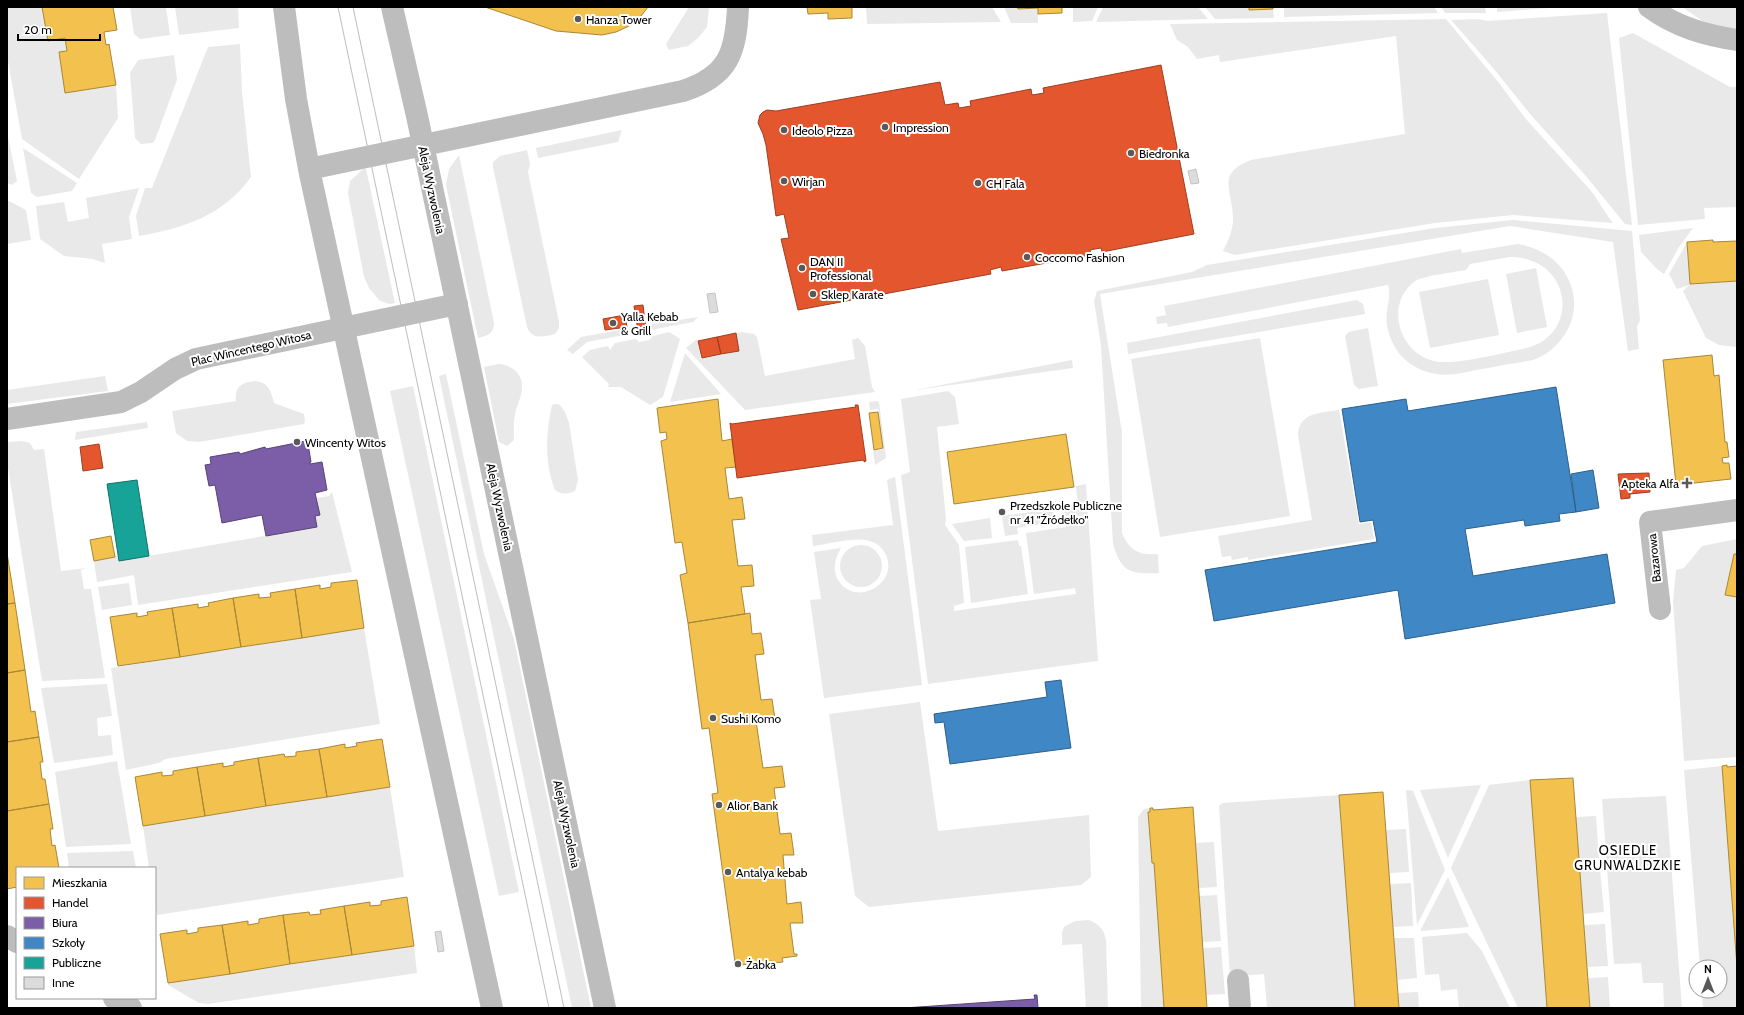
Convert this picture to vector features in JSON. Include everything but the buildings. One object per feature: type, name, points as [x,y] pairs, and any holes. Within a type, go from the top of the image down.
[{"type":"street","points":[[284,7],[296,99],[309,169],[492,1008]]},
{"type":"street","name":"Aleja Wyzwolenia","points":[[392,7],[457,304],[606,1008]]},
{"type":"street","points":[[309,169],[683,91],[700,85],[716,73],[729,56],[736,36],[738,7]]},
{"type":"street","points":[[1649,7],[1682,27],[1713,36],[1737,40]]},
{"type":"street","name":"Plac Wincentego Witosa","points":[[7,419],[121,402],[141,392],[175,369],[196,359],[457,304]]},
{"type":"street","name":"Bazarowa","points":[[1660,609],[1650,522],[1737,510]]},
{"type":"street","points":[[7,936],[16,941]]},
{"type":"street","points":[[1238,980],[1240,1008]]},
{"type":"street","points":[[116,999],[131,1008]]},
{"type":"shaded area","points":[[7,7],[42,7],[48,41],[65,38],[67,51],[59,53],[65,92],[116,85],[118,118],[79,179],[22,139],[7,56]]},
{"type":"shaded area","points":[[130,7],[166,7],[170,35],[140,39],[134,34]]},
{"type":"shaded area","points":[[175,7],[238,7],[239,28],[179,35]]},
{"type":"shaded area","points":[[689,7],[709,7],[707,27],[698,38],[688,46],[669,50],[666,44]]},
{"type":"shaded area","points":[[866,7],[992,7],[1001,22],[867,24]]},
{"type":"shaded area","points":[[1004,7],[1017,7],[1018,9],[1038,8],[1038,23],[1011,23]]},
{"type":"shaded area","points":[[1073,7],[1098,7],[1092,21],[1073,22]]},
{"type":"shaded area","points":[[1103,7],[1198,7],[1208,19],[1096,22]]},
{"type":"shaded area","points":[[1205,7],[1249,7],[1249,10],[1273,9],[1274,18],[1215,19]]},
{"type":"shaded area","points":[[1284,7],[1434,7],[1438,13],[1284,17]]},
{"type":"shaded area","points":[[1441,7],[1485,7],[1486,13],[1445,13]]},
{"type":"shaded area","points":[[1497,7],[1561,7],[1497,12]]},
{"type":"shaded area","points":[[1682,7],[1737,7],[1737,31],[1707,24]]},
{"type":"shaded area","points":[[1607,13],[1632,225],[1625,224],[1585,175],[1530,114],[1494,69],[1451,20],[1479,19],[1487,21]]},
{"type":"shaded area","points":[[1446,19],[1499,83],[1525,118],[1591,191],[1613,223],[1513,215],[1435,223],[1235,255],[1223,251],[1230,236],[1233,223],[1228,184],[1229,177],[1240,165],[1251,160],[1405,134],[1396,36],[1220,62],[1219,55],[1197,59],[1188,47],[1177,40],[1170,24]]},
{"type":"shaded area","points":[[1633,33],[1730,87],[1737,87],[1737,207],[1704,208],[1705,219],[1638,225],[1619,38]]},
{"type":"shaded area","points":[[240,44],[242,92],[251,177],[228,202],[215,211],[172,229],[139,236],[136,216],[145,188],[152,188],[208,47]]},
{"type":"shaded area","points":[[174,55],[177,80],[155,140],[153,143],[141,144],[135,138],[130,73],[138,60]]},
{"type":"shaded area","points":[[622,130],[618,142],[538,158],[536,148]]},
{"type":"shaded area","points":[[7,132],[17,181],[12,185],[7,183]]},
{"type":"shaded area","points":[[23,148],[77,183],[72,191],[37,197],[31,193]]},
{"type":"shaded area","points":[[527,150],[530,164],[528,172],[559,322],[559,328],[555,334],[542,337],[532,334],[527,327],[493,167],[493,162],[500,156]]},
{"type":"shaded area","points":[[459,155],[494,323],[493,330],[489,334],[478,338],[446,185],[449,169]]},
{"type":"shaded area","points":[[363,169],[366,169],[395,303],[390,304],[380,301],[369,288],[364,277],[348,193],[350,181]]},
{"type":"shaded area","points":[[139,188],[129,217],[132,239],[102,244],[105,263],[93,259],[64,256],[40,239],[36,206],[64,202],[68,222],[89,218],[86,198]]},
{"type":"shaded area","points":[[7,200],[26,210],[31,240],[7,244]]},
{"type":"shaded area","points":[[1513,220],[1632,231],[1640,320],[1637,327],[1639,349],[1628,351],[1613,242],[1510,226],[1100,294],[1122,433],[1122,533],[1131,548],[1136,551],[1145,554],[1158,554],[1159,573],[1134,572],[1128,570],[1124,566],[1116,554],[1113,544],[1101,345],[1094,301],[1097,291],[1192,272],[1207,265],[1435,228]]},
{"type":"shaded area","points":[[1693,228],[1679,247],[1664,274],[1658,270],[1641,252],[1639,235]]},
{"type":"shaded area","points":[[1687,242],[1690,284],[1737,281],[1737,347],[1719,345],[1706,338],[1683,291],[1689,285],[1677,289],[1669,274]]},
{"type":"shaded area","points":[[1518,244],[1537,249],[1552,259],[1564,271],[1571,286],[1574,302],[1572,319],[1564,335],[1551,350],[1533,360],[1456,374],[1442,375],[1425,371],[1410,364],[1398,352],[1390,338],[1387,328],[1389,295],[1388,285],[1168,327],[1167,323],[1157,324],[1156,317],[1166,315],[1164,306],[1461,249],[1462,253]],"holes":[[[1510,257],[1531,260],[1546,269],[1557,282],[1562,297],[1562,313],[1556,328],[1544,340],[1527,348],[1466,360],[1443,362],[1434,361],[1422,356],[1412,348],[1404,338],[1400,327],[1398,314],[1400,302],[1405,291],[1415,281],[1432,276],[1466,270],[1470,264]]]},
{"type":"shaded area","points":[[1536,268],[1547,327],[1517,333],[1506,274]]},
{"type":"shaded area","points":[[1488,279],[1499,335],[1430,348],[1419,292]]},
{"type":"shaded area","points":[[1357,300],[1363,304],[1365,314],[1128,354],[1127,343]]},
{"type":"shaded area","points":[[698,317],[693,322],[587,342],[573,354],[567,350],[581,337],[636,327],[637,332],[648,330],[648,325]]},
{"type":"shaded area","points":[[1368,328],[1378,386],[1359,389],[1354,385],[1345,336],[1349,332]]},
{"type":"shaded area","points":[[669,332],[680,339],[663,397],[650,405],[621,387],[608,387],[609,384],[582,357],[590,350],[608,346],[610,350],[615,343],[636,339],[639,342],[649,340],[653,336]]},
{"type":"shaded area","points":[[742,332],[754,334],[757,337],[765,376],[855,359],[852,340],[858,338],[865,346],[872,387],[875,392],[745,410],[686,348],[697,339],[701,359],[739,351],[736,333]]},
{"type":"shaded area","points":[[1260,338],[1290,516],[1160,537],[1131,359]]},
{"type":"shaded area","points":[[685,353],[721,394],[670,402]]},
{"type":"shaded area","points":[[1072,360],[1073,368],[915,390]]},
{"type":"shaded area","points":[[498,364],[508,366],[516,371],[522,385],[514,418],[514,440],[507,446],[499,442],[484,367]]},
{"type":"shaded area","points":[[446,374],[484,554],[514,639],[591,1008],[572,1008],[439,376]]},
{"type":"shaded area","points":[[105,376],[108,391],[7,404],[7,390]]},
{"type":"shaded area","points":[[256,381],[269,388],[274,403],[304,414],[304,424],[199,442],[187,441],[176,433],[172,411],[236,401],[236,392],[240,386],[247,382]]},
{"type":"shaded area","points":[[413,386],[519,892],[499,896],[390,391]]},
{"type":"shaded area","points":[[948,391],[955,397],[959,424],[937,427],[946,519],[945,525],[959,545],[964,603],[954,606],[954,611],[1076,594],[1075,588],[1034,594],[1026,533],[1066,527],[1064,508],[1078,506],[1076,486],[1086,484],[1098,661],[928,684],[901,475],[910,472],[901,399]]},
{"type":"shaded area","points":[[869,402],[879,402],[886,458],[875,465],[873,451],[883,449],[878,409],[870,410]]},
{"type":"shaded area","points":[[552,405],[560,405],[565,412],[569,423],[578,480],[575,491],[567,493],[560,493],[555,490],[549,469],[547,448],[548,426]]},
{"type":"shaded area","points":[[1339,410],[1359,524],[1371,522],[1374,539],[1248,560],[1248,557],[1232,560],[1231,556],[1222,557],[1218,536],[1312,520],[1298,435],[1299,427],[1302,422],[1312,415]]},
{"type":"shaded area","points":[[147,422],[148,428],[75,440],[76,432]]},
{"type":"shaded area","points":[[22,441],[30,443],[34,450],[44,449],[61,571],[87,568],[81,570],[84,589],[91,589],[105,678],[42,681],[7,462],[7,442]]},
{"type":"shaded area","points":[[895,477],[922,685],[824,698],[810,600],[821,599],[814,552],[841,548],[835,564],[836,576],[846,588],[855,592],[865,592],[882,582],[887,574],[888,564],[883,550],[871,541],[853,540],[813,546],[812,535],[893,525],[887,480]]},
{"type":"shaded area","points":[[332,492],[352,572],[138,605],[134,575],[97,582],[94,561],[118,556],[119,561],[317,527],[315,516],[320,515],[317,498],[329,496]]},
{"type":"shaded area","points":[[1053,509],[1054,522],[1017,528],[1018,534],[1005,536],[1002,516]]},
{"type":"shaded area","points":[[990,518],[992,538],[964,541],[952,524]]},
{"type":"shaded area","points":[[1737,539],[1737,554],[1734,554],[1725,595],[1737,597],[1737,757],[1684,761],[1673,601],[1676,570],[1684,568],[1702,546]]},
{"type":"shaded area","points":[[1018,540],[1019,546],[1021,546],[1028,594],[971,603],[965,547]]},
{"type":"shaded area","points":[[861,545],[876,551],[882,566],[876,581],[861,587],[846,581],[840,566],[846,551]]},
{"type":"shaded area","points":[[129,583],[132,605],[102,610],[98,587]]},
{"type":"shaded area","points":[[364,628],[380,724],[165,759],[159,763],[126,770],[111,668]]},
{"type":"shaded area","points":[[107,684],[112,716],[97,718],[98,736],[111,735],[113,755],[54,763],[41,688]]},
{"type":"shaded area","points":[[920,702],[938,831],[1089,815],[1091,877],[1081,885],[869,907],[855,896],[829,714]]},
{"type":"shaded area","points":[[117,761],[131,844],[66,847],[55,772]]},
{"type":"shaded area","points":[[1722,766],[1737,967],[1737,1008],[1703,1008],[1702,999],[1728,999],[1728,959],[1699,959],[1684,770]]},
{"type":"shaded area","points":[[1530,780],[1547,1008],[1518,1008],[1451,868],[1489,785]]},
{"type":"shaded area","points":[[1481,785],[1448,858],[1420,790]]},
{"type":"shaded area","points":[[390,787],[404,877],[157,915],[156,867],[149,867],[143,826]]},
{"type":"shaded area","points":[[1406,790],[1413,791],[1445,870],[1417,925]]},
{"type":"shaded area","points":[[1339,795],[1355,1008],[1267,1008],[1264,974],[1230,977],[1219,806],[1223,803]]},
{"type":"shaded area","points":[[1666,796],[1682,1008],[1664,1008],[1663,983],[1643,983],[1641,963],[1614,964],[1602,799]]},
{"type":"shaded area","points":[[1150,808],[1150,812],[1148,812],[1152,863],[1154,863],[1164,1008],[1141,1008],[1138,817],[1144,809]]},
{"type":"shaded area","points":[[1596,816],[1599,858],[1579,859],[1576,817]]},
{"type":"shaded area","points":[[1406,829],[1409,872],[1389,873],[1386,830]]},
{"type":"shaded area","points":[[1214,842],[1217,887],[1199,888],[1195,843]]},
{"type":"shaded area","points":[[133,851],[136,867],[69,867],[67,853]]},
{"type":"shaded area","points":[[1600,868],[1604,912],[1583,914],[1580,870]]},
{"type":"shaded area","points":[[1448,877],[1469,927],[1420,931]]},
{"type":"shaded area","points":[[1411,883],[1413,926],[1393,927],[1390,884]]},
{"type":"shaded area","points":[[1217,895],[1221,941],[1202,942],[1199,896]]},
{"type":"shaded area","points":[[1089,920],[1101,928],[1106,940],[1108,1008],[1086,1008],[1082,944],[1062,945],[1062,933],[1064,927],[1075,921]]},
{"type":"shaded area","points":[[1605,924],[1608,966],[1587,967],[1584,925]]},
{"type":"shaded area","points":[[1467,933],[1482,951],[1510,1008],[1459,1008],[1457,989],[1441,991],[1439,974],[1425,975],[1422,937]]},
{"type":"shaded area","points":[[1394,938],[1414,938],[1417,978],[1397,980]]},
{"type":"shaded area","points":[[414,946],[417,973],[208,1004],[199,1003],[168,985],[168,983]]},
{"type":"shaded area","points":[[1221,947],[1225,994],[1206,995],[1203,948]]},
{"type":"shaded area","points":[[1608,977],[1610,1008],[1590,1008],[1588,978]]},
{"type":"shaded area","points":[[1418,992],[1419,1008],[1399,1008],[1398,993]]},
{"type":"tram line","points":[[338,7],[549,1008]]},
{"type":"tram line","points":[[353,7],[564,1008]]},
{"type":"place","name":"Hanza Tower","points":[[578,19]]},
{"type":"place","name":"Impression","points":[[885,127]]},
{"type":"place","name":"Ideolo Pizza","points":[[784,130]]},
{"type":"place","name":"Biedronka","points":[[1131,153]]},
{"type":"place","name":"Wirjan","points":[[784,181]]},
{"type":"place","name":"CH Fala","points":[[978,183]]},
{"type":"place","name":"Coccomo Fashion","points":[[1027,257]]},
{"type":"place","name":"DAN II Professional","points":[[802,268]]},
{"type":"place","name":"Sklep Karate","points":[[813,294]]},
{"type":"place","name":"Yalla Kebab & Grill","points":[[613,323]]},
{"type":"place","name":"Wincenty Witos","points":[[297,442]]},
{"type":"place","name":"Apteka Alfa","points":[[1687,483]]},
{"type":"place","name":"Przedszkole Publiczne nr 41 \"Źródełko\"","points":[[1002,512]]},
{"type":"place","name":"Sushi Komo","points":[[713,718]]},
{"type":"place","name":"Alior Bank","points":[[719,805]]},
{"type":"place","name":"Antalya kebab","points":[[728,872]]},
{"type":"place","name":"Żabka","points":[[738,964]]},
{"type":"district","name":"OSIEDLE GRUNWALDZKIE","points":[[1628,858]]}]
